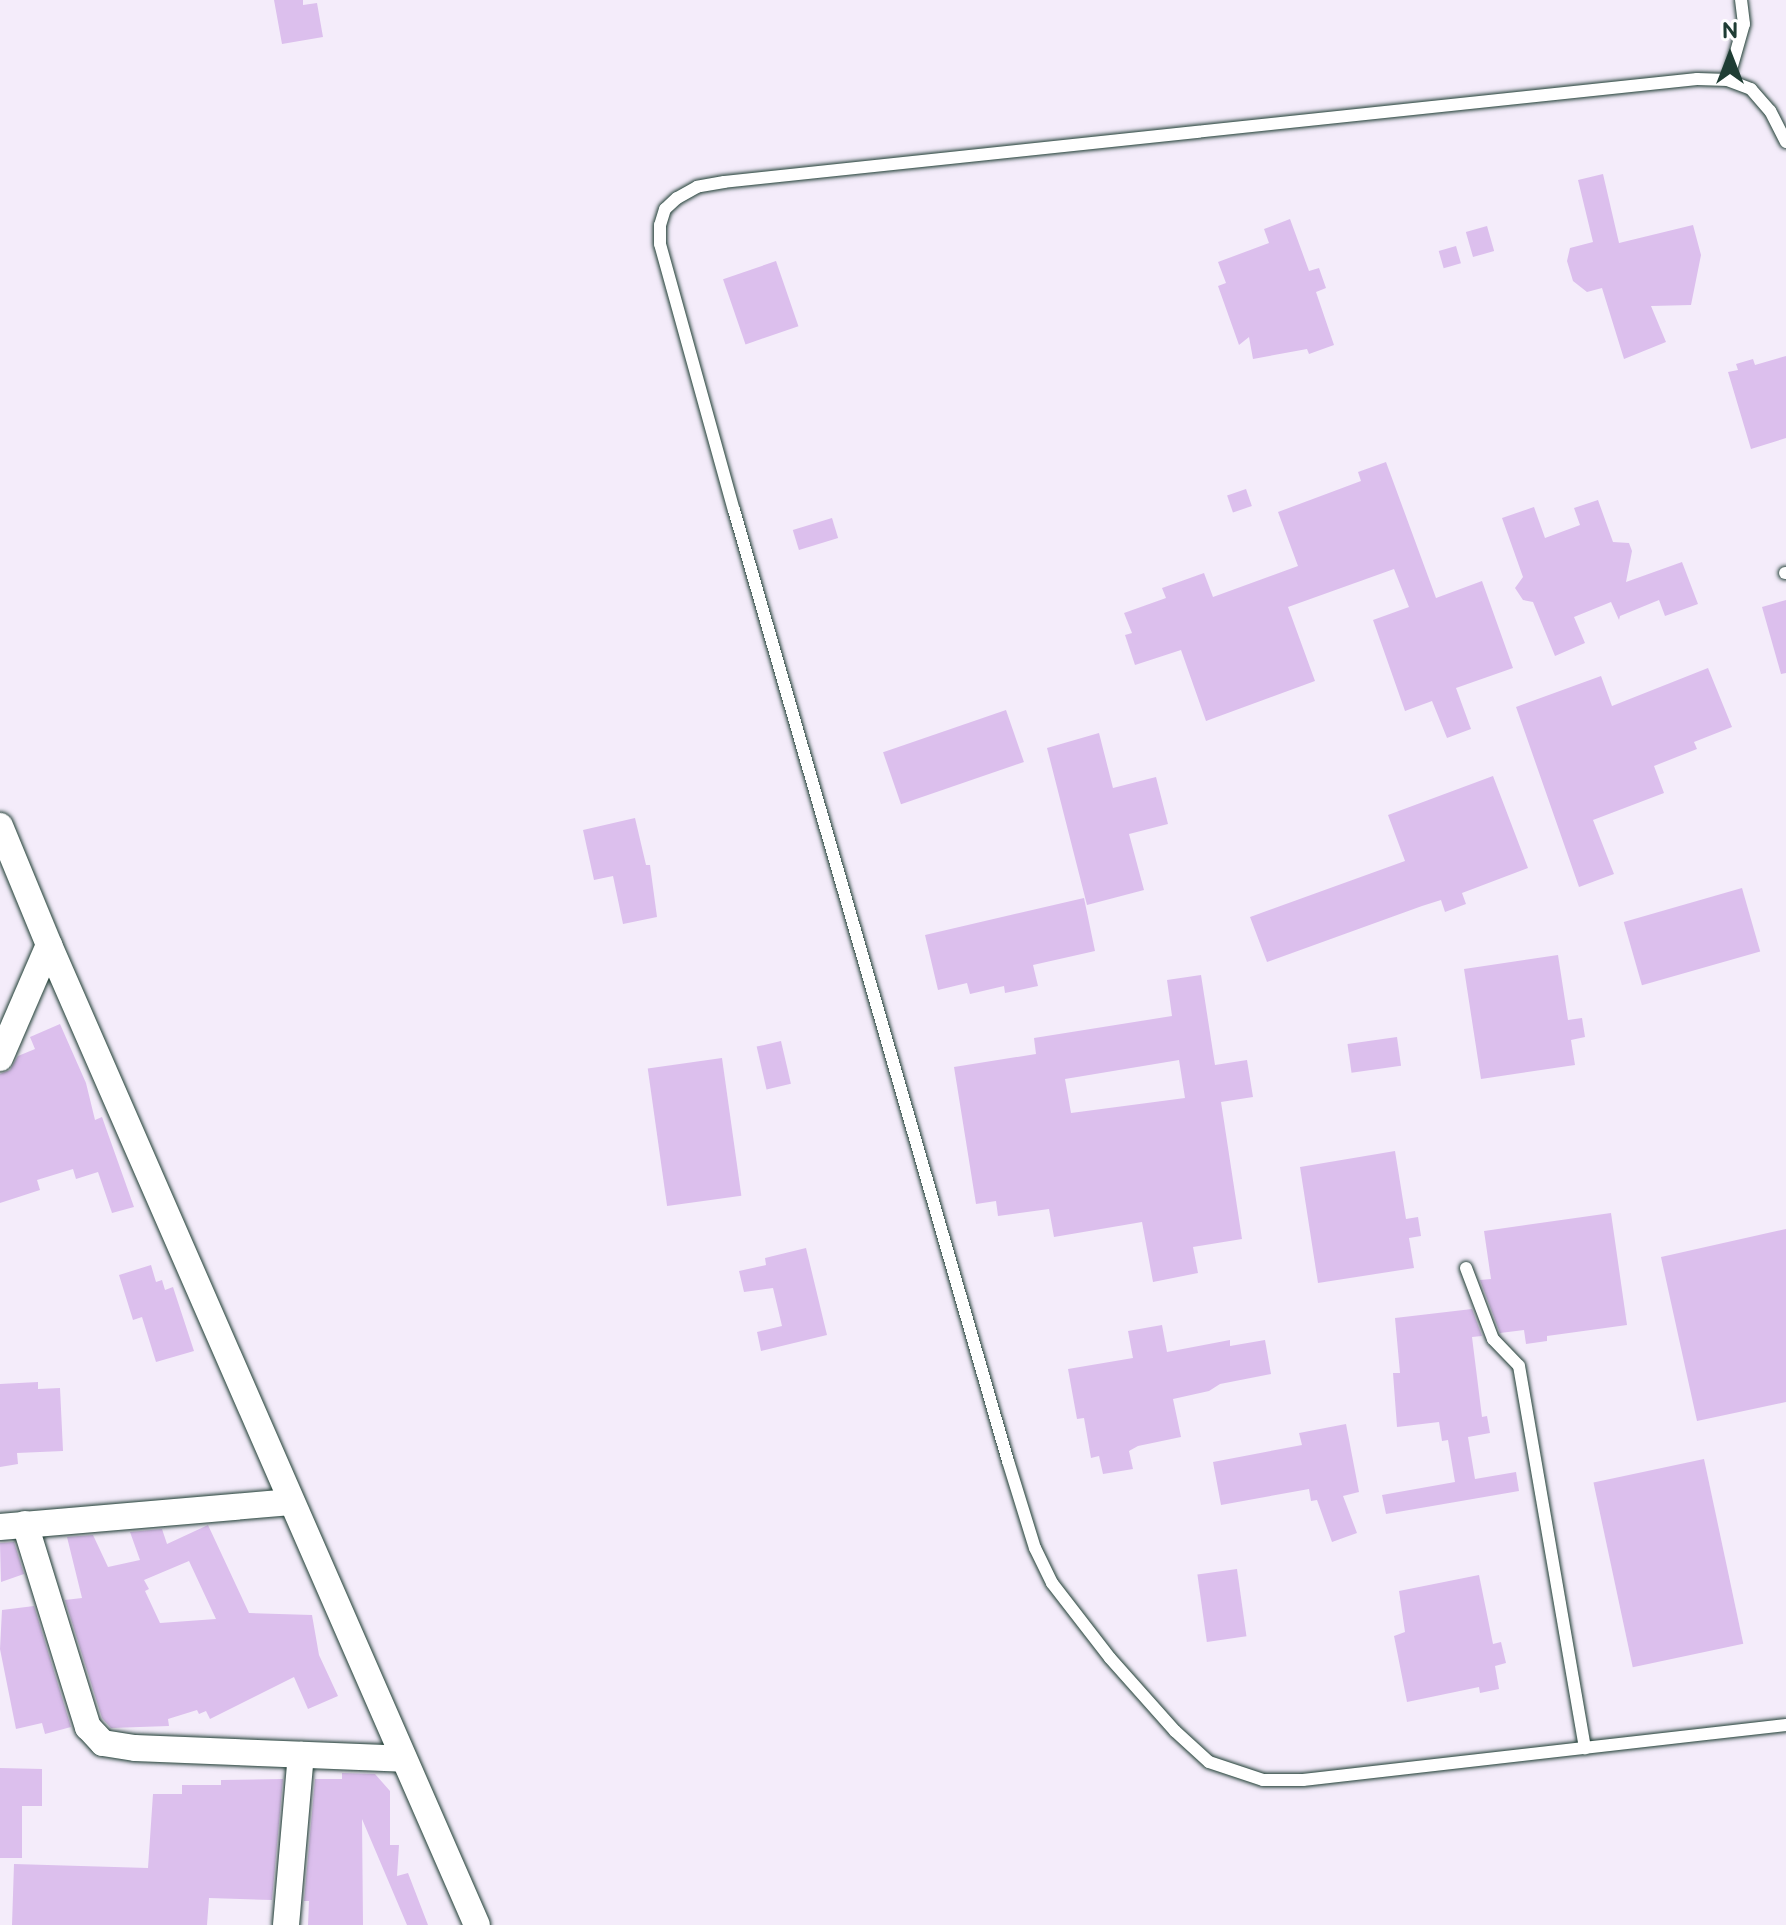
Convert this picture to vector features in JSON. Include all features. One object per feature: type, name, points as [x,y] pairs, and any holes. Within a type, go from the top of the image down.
[{"type":"street","points":[[0,826],[49,945],[477,1925]]},
{"type":"street","points":[[0,1058],[49,945]]},
{"type":"street","points":[[291,1502],[12,1526],[88,1727],[103,1743],[135,1748],[404,1759]]},
{"type":"street","points":[[286,1925],[301,1755]]},
{"type":"lane","points":[[1728,80],[1744,24],[1741,0]]},
{"type":"lane","points":[[1786,142],[1770,111],[1751,89],[1728,80],[1650,84],[724,182],[697,187],[677,198],[665,209],[660,225],[660,244],[693,362],[1008,1461],[1035,1548],[1052,1583],[1110,1658],[1175,1731],[1209,1762],[1237,1774],[1263,1780],[1303,1780],[1786,1725]]},
{"type":"lane","points":[[1466,1268],[1493,1339],[1519,1366],[1585,1748]]},
{"type":"building","points":[[274,0],[303,0],[303,5],[317,3],[323,37],[282,44]]},
{"type":"building","points":[[1603,174],[1619,243],[1693,225],[1701,255],[1691,305],[1651,306],[1666,342],[1624,359],[1602,288],[1587,292],[1573,281],[1567,261],[1570,248],[1593,242],[1578,180]]},
{"type":"building","points":[[1290,219],[1309,271],[1319,268],[1326,288],[1316,292],[1334,345],[1309,354],[1307,349],[1253,359],[1249,337],[1239,345],[1218,286],[1226,283],[1218,262],[1269,243],[1264,229]]},
{"type":"building","points":[[1487,226],[1494,251],[1473,257],[1466,232]]},
{"type":"building","points":[[1456,246],[1461,263],[1444,268],[1439,251]]},
{"type":"building","points":[[776,261],[798,326],[746,344],[723,279]]},
{"type":"building","points":[[1786,356],[1786,438],[1751,449],[1728,372],[1738,370],[1736,364],[1753,359],[1755,365]]},
{"type":"building","points":[[1386,462],[1436,598],[1482,581],[1513,668],[1456,688],[1471,729],[1447,738],[1432,701],[1405,711],[1373,620],[1409,607],[1394,569],[1288,607],[1315,681],[1206,721],[1181,650],[1135,665],[1125,635],[1132,633],[1124,613],[1166,598],[1162,588],[1204,573],[1213,597],[1298,566],[1278,512],[1361,481],[1358,472]]},
{"type":"building","points":[[1246,489],[1252,506],[1233,513],[1227,496]]},
{"type":"building","points":[[1598,500],[1613,542],[1629,543],[1632,551],[1626,582],[1682,562],[1698,604],[1665,616],[1659,600],[1620,616],[1619,620],[1611,602],[1574,617],[1585,643],[1555,656],[1533,602],[1523,600],[1515,588],[1523,577],[1502,518],[1534,507],[1545,538],[1580,525],[1574,508]]},
{"type":"building","points":[[832,518],[838,538],[799,550],[793,530]]},
{"type":"building","points":[[1786,600],[1786,673],[1781,674],[1762,607]]},
{"type":"building","points":[[1708,668],[1732,727],[1694,742],[1697,749],[1654,766],[1664,793],[1593,820],[1614,874],[1579,887],[1516,707],[1601,676],[1612,706]]},
{"type":"building","points":[[1006,710],[1024,762],[901,804],[883,752]]},
{"type":"building","points":[[1099,733],[1113,788],[1156,777],[1168,824],[1129,834],[1144,890],[1087,905],[1047,748]]},
{"type":"building","points":[[1493,776],[1528,868],[1462,893],[1466,904],[1445,912],[1441,900],[1267,962],[1250,917],[1405,861],[1388,815]]},
{"type":"building","points":[[635,818],[646,865],[650,865],[657,917],[623,924],[613,876],[594,880],[583,830]]},
{"type":"building","points":[[1742,888],[1760,951],[1642,985],[1624,922]]},
{"type":"building","points":[[1084,898],[1095,951],[1033,965],[1038,986],[1005,993],[1004,986],[970,994],[967,983],[938,990],[925,935]]},
{"type":"building","points":[[1558,955],[1568,1020],[1582,1018],[1585,1037],[1571,1040],[1575,1065],[1481,1079],[1464,969]]},
{"type":"building","points":[[1201,975],[1215,1065],[1247,1060],[1253,1097],[1221,1102],[1242,1239],[1193,1247],[1198,1273],[1153,1282],[1142,1222],[1054,1237],[1049,1209],[998,1216],[996,1201],[976,1204],[954,1067],[1036,1054],[1034,1038],[1172,1016],[1167,980]],"holes":[[[1179,1060],[1185,1098],[1071,1113],[1065,1079]]]},
{"type":"building","points":[[60,1024],[86,1083],[95,1120],[102,1117],[134,1207],[112,1213],[98,1172],[76,1179],[73,1169],[37,1180],[40,1190],[0,1203],[0,1074],[10,1070],[18,1056],[35,1049],[30,1037]]},
{"type":"building","points":[[1397,1037],[1401,1066],[1352,1073],[1347,1044]]},
{"type":"building","points":[[781,1041],[791,1084],[767,1089],[757,1047]]},
{"type":"building","points":[[722,1058],[741,1196],[667,1206],[648,1068]]},
{"type":"building","points":[[1395,1151],[1406,1219],[1418,1217],[1421,1236],[1409,1238],[1414,1268],[1318,1283],[1300,1167]]},
{"type":"building","points":[[1611,1213],[1627,1325],[1547,1336],[1547,1341],[1526,1344],[1524,1330],[1500,1333],[1480,1280],[1491,1279],[1484,1231]]},
{"type":"building","points":[[1786,1229],[1786,1402],[1697,1421],[1661,1257]]},
{"type":"building","points":[[806,1248],[827,1335],[761,1351],[757,1332],[782,1326],[773,1288],[744,1292],[739,1271],[766,1265],[765,1258]]},
{"type":"building","points":[[151,1265],[156,1282],[162,1280],[165,1290],[173,1287],[194,1351],[156,1362],[142,1317],[133,1320],[119,1275]]},
{"type":"building","points":[[1472,1309],[1482,1336],[1472,1337],[1482,1417],[1487,1416],[1490,1433],[1468,1437],[1475,1479],[1516,1472],[1519,1491],[1386,1514],[1382,1495],[1455,1482],[1448,1440],[1442,1441],[1439,1422],[1397,1427],[1393,1373],[1400,1373],[1395,1318]]},
{"type":"building","points":[[1162,1325],[1167,1352],[1230,1340],[1230,1346],[1265,1340],[1271,1374],[1220,1384],[1209,1391],[1173,1399],[1181,1437],[1138,1446],[1129,1451],[1133,1469],[1103,1474],[1099,1456],[1091,1458],[1084,1418],[1077,1419],[1068,1369],[1133,1358],[1128,1331]]},
{"type":"building","points":[[38,1382],[38,1389],[60,1388],[63,1451],[17,1453],[18,1464],[0,1467],[0,1384]]},
{"type":"building","points":[[1346,1424],[1359,1492],[1343,1496],[1357,1533],[1332,1542],[1317,1500],[1311,1501],[1309,1489],[1221,1505],[1213,1462],[1302,1445],[1299,1433]]},
{"type":"building","points":[[1704,1459],[1743,1644],[1633,1667],[1593,1482]]},
{"type":"building","points":[[208,1525],[249,1613],[312,1615],[319,1655],[338,1696],[308,1709],[294,1677],[210,1719],[206,1711],[199,1714],[197,1710],[168,1719],[169,1726],[111,1728],[102,1718],[65,1600],[82,1598],[67,1537],[93,1535],[108,1567],[140,1560],[130,1532],[162,1529],[167,1544]],"holes":[[[189,1561],[216,1619],[160,1623],[145,1591],[149,1589],[144,1580]]]},
{"type":"building","points":[[14,1542],[24,1574],[1,1582],[0,1543]]},
{"type":"building","points":[[1237,1569],[1246,1636],[1207,1642],[1197,1575]]},
{"type":"building","points":[[1479,1575],[1493,1644],[1501,1642],[1506,1663],[1495,1666],[1499,1689],[1480,1693],[1479,1687],[1407,1702],[1394,1636],[1405,1632],[1399,1591]]},
{"type":"building","points":[[34,1606],[71,1727],[45,1734],[42,1723],[16,1729],[0,1649],[2,1610]]},
{"type":"building","points":[[0,1768],[42,1769],[42,1806],[22,1806],[22,1858],[0,1858]]},
{"type":"building","points":[[342,1773],[375,1774],[390,1791],[390,1845],[399,1845],[397,1876],[408,1873],[428,1925],[407,1925],[362,1819],[363,1925],[308,1925],[309,1901],[304,1901],[315,1779],[342,1779]]},
{"type":"building","points":[[283,1779],[272,1900],[209,1898],[207,1925],[12,1925],[14,1864],[148,1868],[153,1794],[182,1794],[182,1785],[221,1785],[221,1780]]}]
